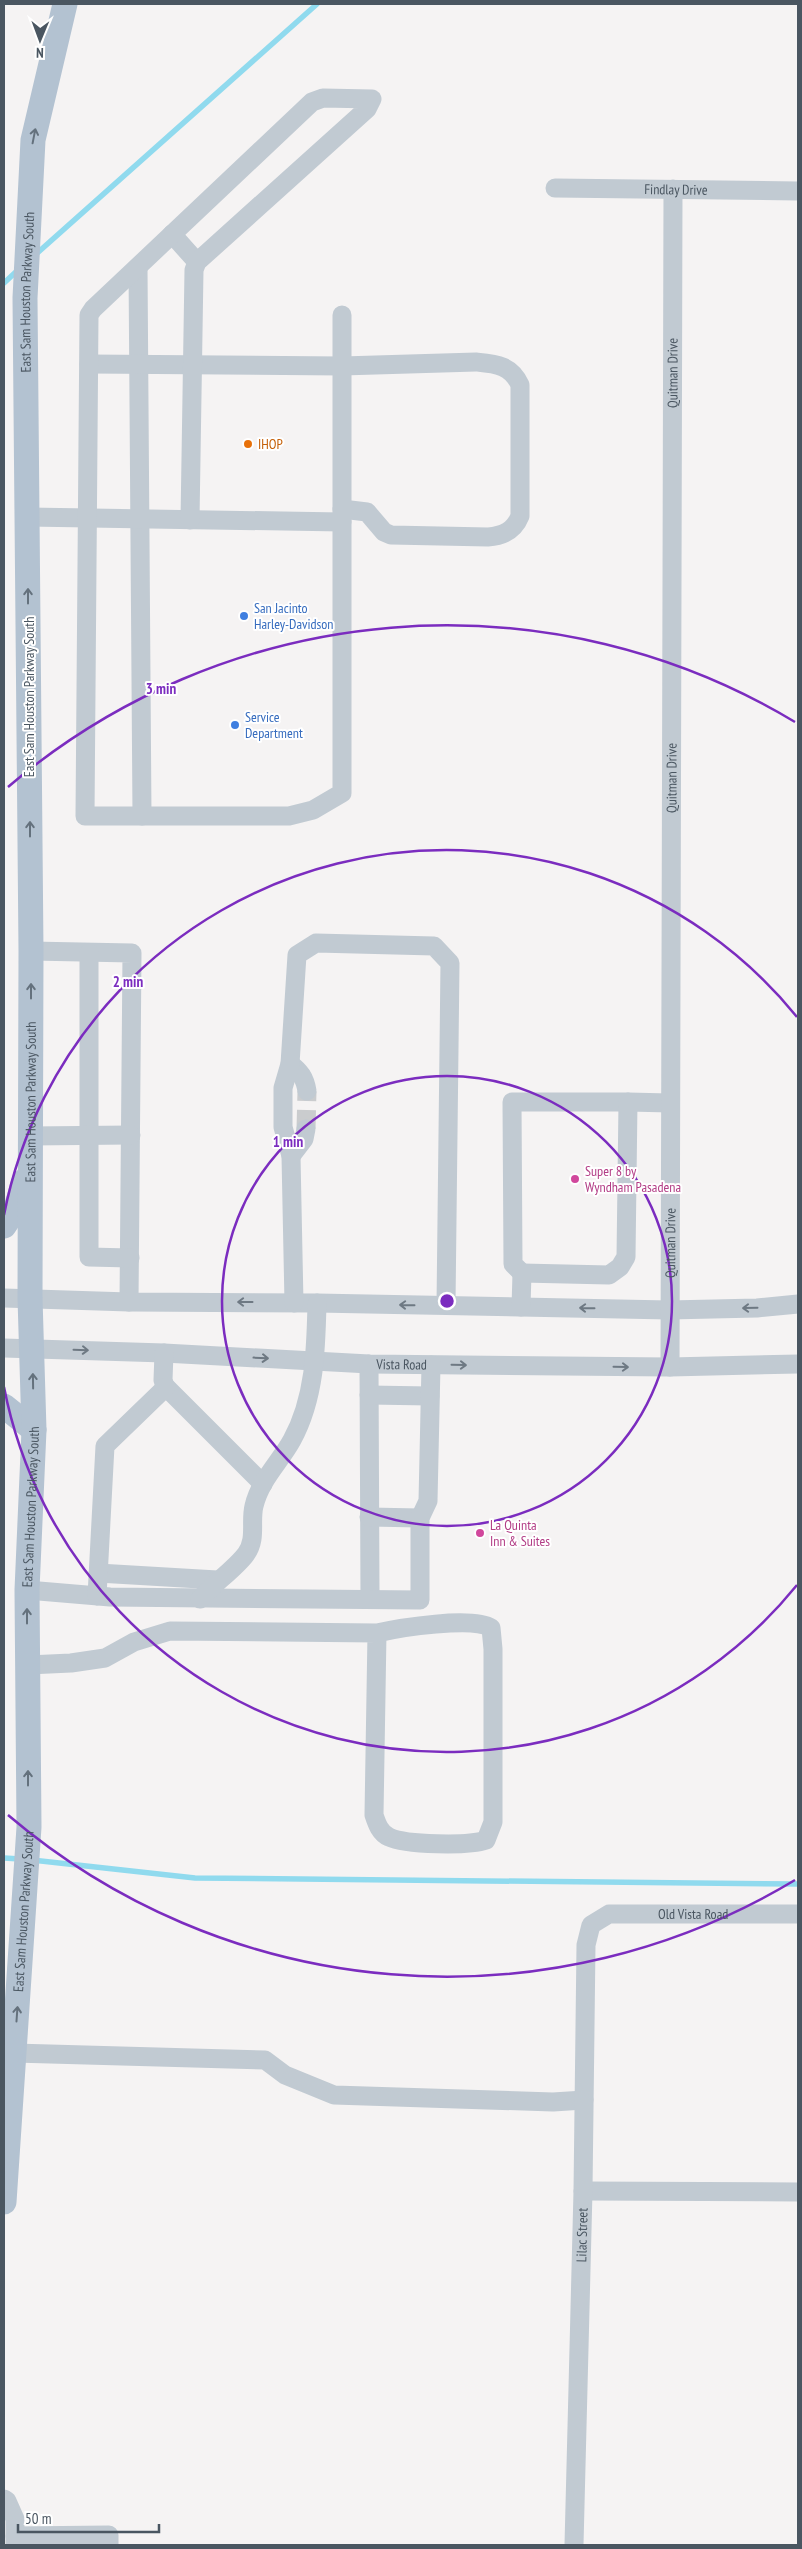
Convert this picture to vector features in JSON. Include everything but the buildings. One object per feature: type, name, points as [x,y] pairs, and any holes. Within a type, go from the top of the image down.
[{"type":"main road","name":"East Sam Houston Parkway South","points":[[4,2202],[29,1827],[27,1590],[34,1430],[30,1298],[31,951],[26,298],[33,140],[66,4]]},
{"type":"main road","points":[[4,1226],[16,1208],[30,1163]]},
{"type":"main road","points":[[4,1406],[34,1430]]},
{"type":"street","points":[[190,520],[194,270],[197,262],[368,109],[372,98],[323,98],[312,102],[93,309],[89,315],[86,816],[289,816],[314,810],[342,793],[342,315]]},
{"type":"street","name":"Findlay Drive","points":[[555,188],[798,191]]},
{"type":"street","name":"Quitman Drive","points":[[670,1367],[673,189]]},
{"type":"street","points":[[172,234],[197,262]]},
{"type":"street","points":[[138,267],[142,816]]},
{"type":"street","points":[[28,518],[190,520],[342,516],[367,512],[384,532],[391,535],[488,537],[500,536],[517,524],[520,516],[520,385],[516,376],[508,368],[495,364],[476,362],[342,366],[89,364]]},
{"type":"street","points":[[294,1303],[290,1156],[283,1127],[284,1088],[290,1064],[297,955],[316,943],[434,946],[450,963],[446,1305]]},
{"type":"street","points":[[31,951],[132,953],[129,1302]]},
{"type":"street","points":[[89,953],[90,1257],[130,1258]]},
{"type":"street","points":[[290,1064],[298,1070],[305,1081],[307,1091]]},
{"type":"street","points":[[628,1102],[626,1257],[620,1268],[609,1275],[522,1273],[513,1264],[512,1102],[628,1102],[670,1103]]},
{"type":"street","points":[[290,1156],[304,1139],[306,1130]]},
{"type":"street","points":[[30,1136],[131,1135]]},
{"type":"street","points":[[521,1307],[522,1273]]},
{"type":"street","points":[[4,1298],[129,1302],[317,1303],[669,1310],[757,1308],[798,1304]]},
{"type":"street","points":[[200,1599],[217,1580],[246,1555],[250,1546],[254,1506],[263,1484],[292,1440],[302,1419],[316,1362],[317,1303]]},
{"type":"street","name":"Vista Road","points":[[4,1348],[164,1353],[369,1364],[670,1367],[798,1364]]},
{"type":"street","points":[[164,1353],[163,1380],[166,1387],[263,1484]]},
{"type":"street","points":[[369,1364],[370,1599]]},
{"type":"street","points":[[27,1590],[97,1596],[200,1599],[420,1600],[420,1518],[428,1501],[431,1365]]},
{"type":"street","points":[[97,1596],[105,1446],[166,1387]]},
{"type":"street","points":[[369,1395],[430,1396]]},
{"type":"street","points":[[369,1518],[420,1518]]},
{"type":"street","points":[[98,1573],[217,1580]]},
{"type":"street","points":[[28,1665],[71,1664],[105,1658],[134,1642],[170,1631],[377,1633],[410,1626],[486,1624],[491,1628],[493,1649],[493,1822],[486,1840],[473,1844],[400,1840],[387,1837],[379,1828],[374,1815],[377,1633]]},
{"type":"street","name":"Old Vista Road","points":[[592,1925],[609,1914],[798,1914]]},
{"type":"street","name":"Lilac Street","points":[[574,2545],[583,2191],[586,1945],[592,1925]]},
{"type":"street","points":[[14,2053],[265,2060],[285,2075],[334,2095],[553,2102],[584,2100]]},
{"type":"street","points":[[583,2191],[798,2192]]},
{"type":"street","points":[[4,2500],[7,2501],[15,2519],[15,2541],[109,2535],[109,2545]]},
{"type":"waterway","points":[[35,255],[317,4]]},
{"type":"waterway","points":[[4,283],[19,269]]},
{"type":"waterway","points":[[4,1858],[20,1859]]},
{"type":"waterway","points":[[32,1860],[195,1878],[798,1884]]},
{"type":"tunnel","points":[[306,1129],[307,1091]]},
{"type":"place","name":"IHOP","points":[[248,444]]},
{"type":"place","name":"San Jacinto Harley-Davidson","points":[[244,616]]},
{"type":"place","name":"Service Department","points":[[235,725]]},
{"type":"place","name":"Super 8 by Wyndham Pasadena","points":[[575,1179]]},
{"type":"place","name":"La Quinta Inn & Suites","points":[[480,1533]]}]
